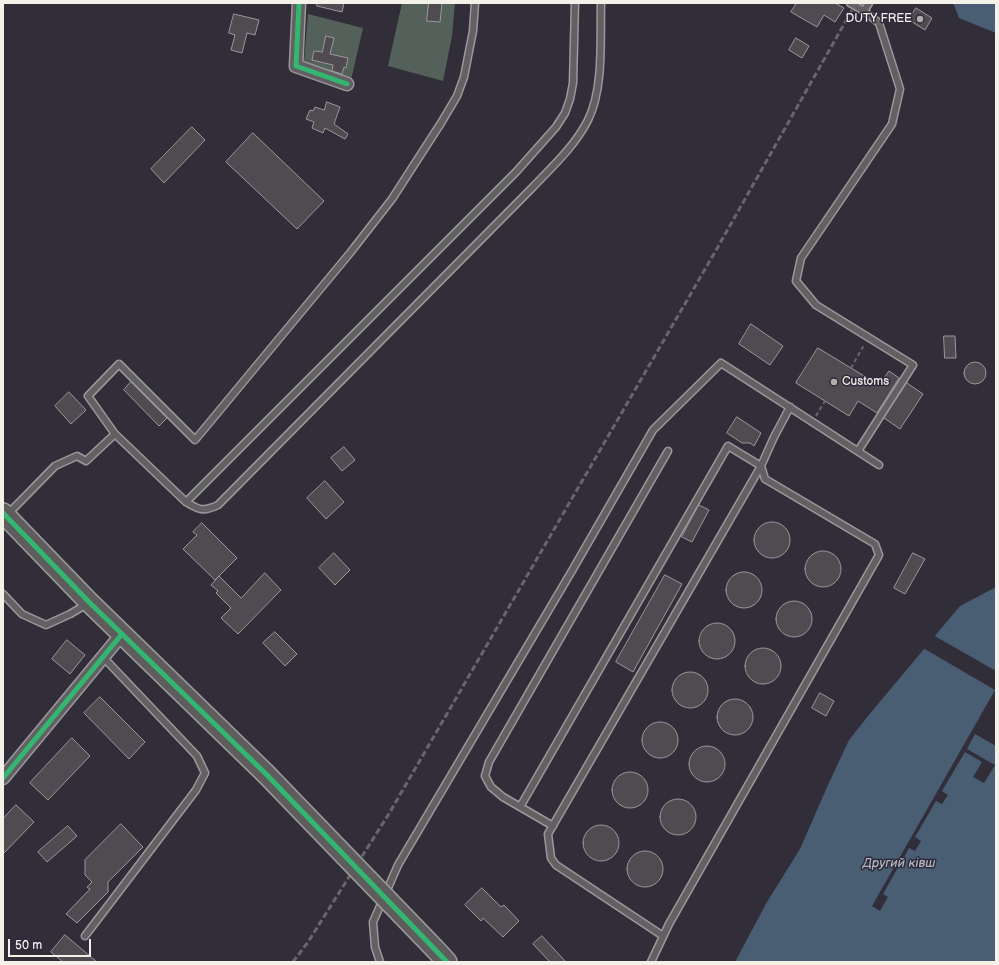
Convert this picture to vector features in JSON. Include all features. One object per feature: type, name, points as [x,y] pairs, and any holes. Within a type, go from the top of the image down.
[{"type":"main road","points":[[5,515],[89,602],[266,774],[441,956]]},
{"type":"street","points":[[299,3],[296,66],[347,84]]},
{"type":"street","points":[[3,778],[122,634]]},
{"type":"lane","points":[[475,3],[469,58],[457,96],[392,199],[295,320],[195,440],[119,364],[88,396],[116,434],[186,502],[197,509],[207,510],[218,505],[536,183],[578,138],[588,120],[596,97],[599,79],[601,3]]},
{"type":"lane","points":[[186,502],[516,172],[556,127],[565,113],[570,99],[573,83],[575,3]]},
{"type":"lane","points":[[850,3],[864,11],[878,23],[900,89],[892,124],[801,258],[796,281],[816,305],[913,365],[858,451]]},
{"type":"lane","points":[[864,11],[869,3]]},
{"type":"lane","points":[[380,962],[375,947],[373,922],[398,866],[653,430],[721,363],[879,465]]},
{"type":"lane","points":[[663,936],[556,865],[551,858],[548,834],[761,466],[790,407]]},
{"type":"lane","points":[[5,515],[55,466],[77,456],[86,461],[116,434]]},
{"type":"lane","points":[[520,807],[728,446],[761,466],[765,478],[875,544],[879,555],[669,924],[651,962]]},
{"type":"lane","points":[[553,826],[502,797],[491,786],[485,776],[489,762],[668,451]]},
{"type":"lane","points":[[3,594],[22,614],[46,625],[70,614],[89,602]]},
{"type":"lane","points":[[85,936],[196,790],[206,773],[197,756],[103,657]]},
{"type":"path","points":[[851,368],[868,336]]},
{"type":"path","points":[[812,422],[825,400]]},
{"type":"shaded area","points":[[402,3],[455,3],[452,36],[443,81],[388,66]]},
{"type":"shaded area","points":[[308,14],[363,28],[351,80],[304,63]]},
{"type":"water","points":[[952,3],[996,3],[996,33],[959,18]]},
{"type":"water","name":"Другий ківш","points":[[996,587],[996,962],[735,962],[767,902],[800,849],[849,740],[960,606]]},
{"type":"pier","points":[[933,635],[996,671],[996,746],[975,734],[967,749],[995,765],[984,783],[973,777],[982,762],[965,752],[942,791],[948,795],[942,804],[936,801],[915,837],[921,841],[915,851],[909,848],[883,894],[888,897],[880,911],[872,906],[995,690],[923,648]]},
{"type":"building","points":[[317,3],[344,3],[342,12],[317,6]]},
{"type":"building","points":[[429,3],[442,3],[440,22],[427,21]]},
{"type":"building","points":[[797,3],[835,3],[844,8],[835,22],[824,15],[817,27],[791,12]]},
{"type":"building","name":"DUTY FREE","points":[[916,8],[932,18],[925,30],[909,20]]},
{"type":"building","points":[[234,14],[259,20],[255,35],[247,33],[242,53],[231,50],[235,35],[229,33]]},
{"type":"building","points":[[326,36],[334,38],[330,54],[348,58],[346,68],[344,67],[342,74],[332,71],[333,65],[312,60],[314,51],[322,52]]},
{"type":"building","points":[[796,38],[809,46],[802,58],[789,50]]},
{"type":"building","points":[[327,102],[340,107],[334,124],[348,134],[345,139],[325,128],[323,133],[312,128],[314,122],[306,119],[310,110],[313,111],[315,107],[324,110]]},
{"type":"building","points":[[192,127],[205,140],[164,183],[151,169]]},
{"type":"building","points":[[253,133],[324,201],[297,229],[226,162]]},
{"type":"building","points":[[751,324],[783,346],[770,365],[739,344]]},
{"type":"building","points":[[944,336],[955,336],[956,358],[945,358]]},
{"type":"building","name":"Customs","points":[[818,348],[879,385],[889,371],[899,378],[877,413],[858,401],[849,416],[796,383]]},
{"type":"building","points":[[975,362],[979,363],[985,369],[985,377],[979,383],[975,384],[971,383],[965,377],[964,373],[965,369],[971,363]]},
{"type":"building","points":[[131,382],[167,418],[159,426],[124,390]]},
{"type":"building","points":[[907,383],[923,394],[900,429],[884,418]]},
{"type":"building","points":[[69,392],[86,410],[71,424],[55,406]]},
{"type":"building","points":[[737,417],[761,433],[754,446],[750,443],[742,443],[727,433]]},
{"type":"building","points":[[344,447],[355,460],[342,471],[331,458]]},
{"type":"building","points":[[325,481],[344,502],[326,519],[307,498]]},
{"type":"building","points":[[699,505],[709,510],[692,542],[682,537]]},
{"type":"building","points":[[776,522],[785,527],[789,533],[789,547],[785,553],[776,558],[768,558],[759,553],[755,547],[754,536],[759,527],[765,523]]},
{"type":"building","points":[[202,523],[237,558],[215,580],[183,549],[197,535],[193,532]]},
{"type":"building","points":[[827,551],[836,556],[840,562],[840,576],[836,582],[827,587],[819,587],[810,582],[806,576],[805,565],[810,556],[816,552]]},
{"type":"building","points":[[334,553],[350,570],[335,585],[319,568]]},
{"type":"building","points":[[913,553],[925,559],[905,594],[894,588]]},
{"type":"building","points":[[748,572],[757,577],[761,583],[761,597],[757,603],[748,608],[740,608],[731,603],[727,597],[726,586],[731,577],[737,573]]},
{"type":"building","points":[[265,573],[281,590],[238,634],[221,618],[231,608],[216,593],[218,591],[211,585],[219,576],[241,598]]},
{"type":"building","points":[[665,575],[682,584],[633,672],[616,662]]},
{"type":"building","points":[[798,601],[807,606],[811,612],[811,626],[807,632],[798,637],[790,637],[781,632],[777,626],[776,615],[781,606],[787,602]]},
{"type":"building","points":[[721,623],[730,628],[734,634],[734,648],[730,654],[721,659],[713,659],[704,654],[700,648],[699,637],[704,628],[710,624]]},
{"type":"building","points":[[275,632],[297,654],[285,666],[263,643]]},
{"type":"building","points":[[67,640],[85,655],[70,674],[52,659]]},
{"type":"building","points":[[767,648],[776,653],[780,659],[780,673],[776,679],[767,684],[759,684],[750,679],[746,673],[745,662],[750,653],[756,649]]},
{"type":"building","points":[[694,672],[703,677],[707,683],[707,697],[703,703],[694,708],[686,708],[677,703],[673,697],[672,686],[677,677],[683,673]]},
{"type":"building","points":[[820,693],[834,701],[826,716],[812,708]]},
{"type":"building","points":[[100,697],[145,742],[129,759],[84,713]]},
{"type":"building","points":[[739,699],[748,704],[752,710],[752,724],[748,730],[739,735],[731,735],[722,730],[718,724],[717,713],[722,704],[728,700]]},
{"type":"building","points":[[664,722],[673,727],[677,733],[677,747],[673,753],[664,758],[656,758],[647,753],[643,747],[642,736],[647,727],[653,723]]},
{"type":"building","points":[[72,738],[90,756],[48,800],[30,783]]},
{"type":"building","points":[[711,746],[720,751],[724,757],[724,771],[720,777],[711,782],[703,782],[694,777],[690,771],[689,760],[694,751],[700,747]]},
{"type":"building","points":[[634,772],[643,777],[647,783],[647,797],[643,803],[634,808],[626,808],[617,803],[613,797],[612,786],[617,777],[623,773]]},
{"type":"building","points":[[682,799],[691,804],[695,810],[695,824],[691,830],[682,835],[674,835],[665,830],[661,824],[660,813],[665,804],[671,800]]},
{"type":"building","points":[[16,805],[34,822],[3,854],[3,819]]},
{"type":"building","points":[[121,824],[143,847],[108,882],[108,892],[77,923],[66,914],[90,889],[87,887],[92,882],[85,875],[85,860]]},
{"type":"building","points":[[605,825],[614,830],[618,836],[618,850],[614,856],[605,861],[597,861],[588,856],[584,850],[583,839],[588,830],[594,826]]},
{"type":"building","points":[[68,826],[77,836],[47,862],[38,852]]},
{"type":"building","points":[[649,851],[658,856],[662,862],[662,876],[658,882],[649,887],[641,887],[632,882],[628,876],[627,865],[632,856],[638,852]]},
{"type":"building","points":[[482,888],[501,907],[504,905],[519,921],[503,937],[483,918],[481,921],[465,905]]},
{"type":"building","points":[[65,935],[97,962],[63,962],[51,952]]},
{"type":"building","points":[[542,936],[566,962],[550,962],[533,944]]},
{"type":"railway","points":[[293,962],[308,942],[390,812],[715,252],[856,3]]},
{"type":"cycle path","points":[[299,3],[296,66],[347,84]]},
{"type":"cycle path","points":[[3,513],[89,602],[266,774],[447,962]]},
{"type":"cycle path","points":[[3,778],[122,634]]},
{"type":"place","name":"DUTY FREE","points":[[920,19]]},
{"type":"place","name":"Customs","points":[[834,382]]}]
